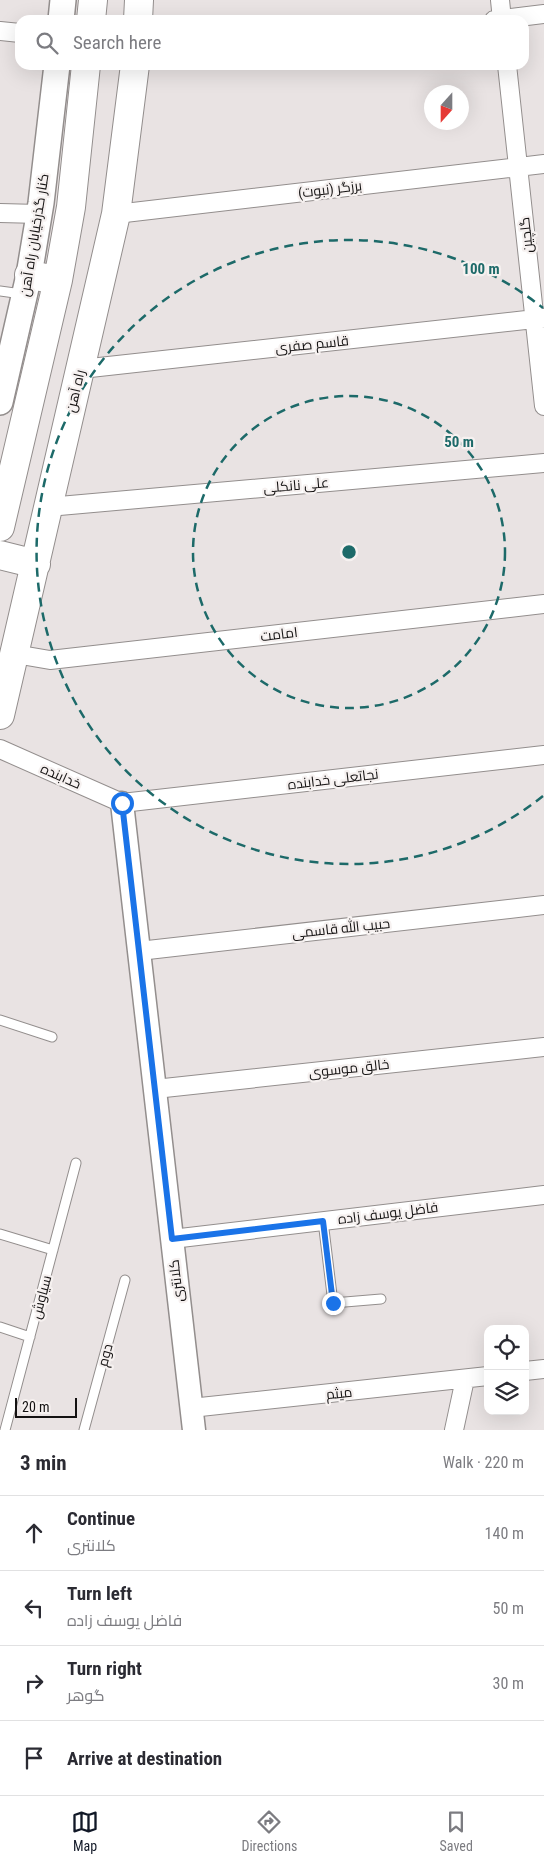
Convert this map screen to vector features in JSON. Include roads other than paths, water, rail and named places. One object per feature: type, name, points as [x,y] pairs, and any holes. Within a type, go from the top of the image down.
[{"type":"main road","points":[[62,15],[63,0]]},
{"type":"main road","points":[[92,15],[93,0]]},
{"type":"main road","points":[[138,15],[140,0]]},
{"type":"main road","name":"کنار گذرخیابان راه آهن","points":[[0,402],[27,285],[39,214],[55,70]]},
{"type":"main road","points":[[0,527],[58,280],[71,207],[85,70]]},
{"type":"main road","name":"راه آهن","points":[[0,715],[116,214],[134,70]]},
{"type":"main road","points":[[27,285],[58,280]]},
{"type":"main road","points":[[0,555],[36,564]]},
{"type":"street","points":[[500,0],[500,15]]},
{"type":"street","points":[[529,16],[544,14]]},
{"type":"street","points":[[0,31],[15,32]]},
{"type":"street","name":"گلچین","points":[[508,70],[518,167],[539,319],[544,406]]},
{"type":"street","name":"برزگر (نبوت)","points":[[116,214],[544,164]]},
{"type":"street","points":[[0,213],[39,214]]},
{"type":"street","name":"قاسم صفری","points":[[80,369],[539,319]]},
{"type":"street","name":"علی نانکلی","points":[[48,507],[544,463]]},
{"type":"street","name":"امامت","points":[[15,654],[50,660],[544,604]]},
{"type":"street","name":"خدابنده","points":[[0,749],[122,803]]},
{"type":"street","name":"نجاتعلی خدابنده","points":[[122,803],[544,755]]},
{"type":"street","name":"کلانتری","points":[[122,803],[192,1419]]},
{"type":"street","name":"حبیب الله قاسمی","points":[[139,951],[544,905]]},
{"type":"street","name":"خالق موسوی","points":[[154,1089],[544,1047]]},
{"type":"street","name":"فاضل یوسف زاده","points":[[172,1239],[544,1195]]},
{"type":"street","points":[[529,1371],[544,1369]]},
{"type":"street","name":"میثم","points":[[192,1419],[484,1377]]},
{"type":"street","points":[[454,1430],[465,1379]]},
{"type":"lane","points":[[0,290],[27,285]]},
{"type":"lane","points":[[0,1020],[52,1037]]},
{"type":"lane","name":"سیاوش","points":[[6,1430],[76,1163]]},
{"type":"lane","points":[[323,1221],[333,1303],[381,1299]]},
{"type":"lane","points":[[0,1234],[53,1250]]},
{"type":"lane","name":"دوم","points":[[84,1430],[125,1280]]},
{"type":"lane","points":[[0,1327],[30,1337]]}]
